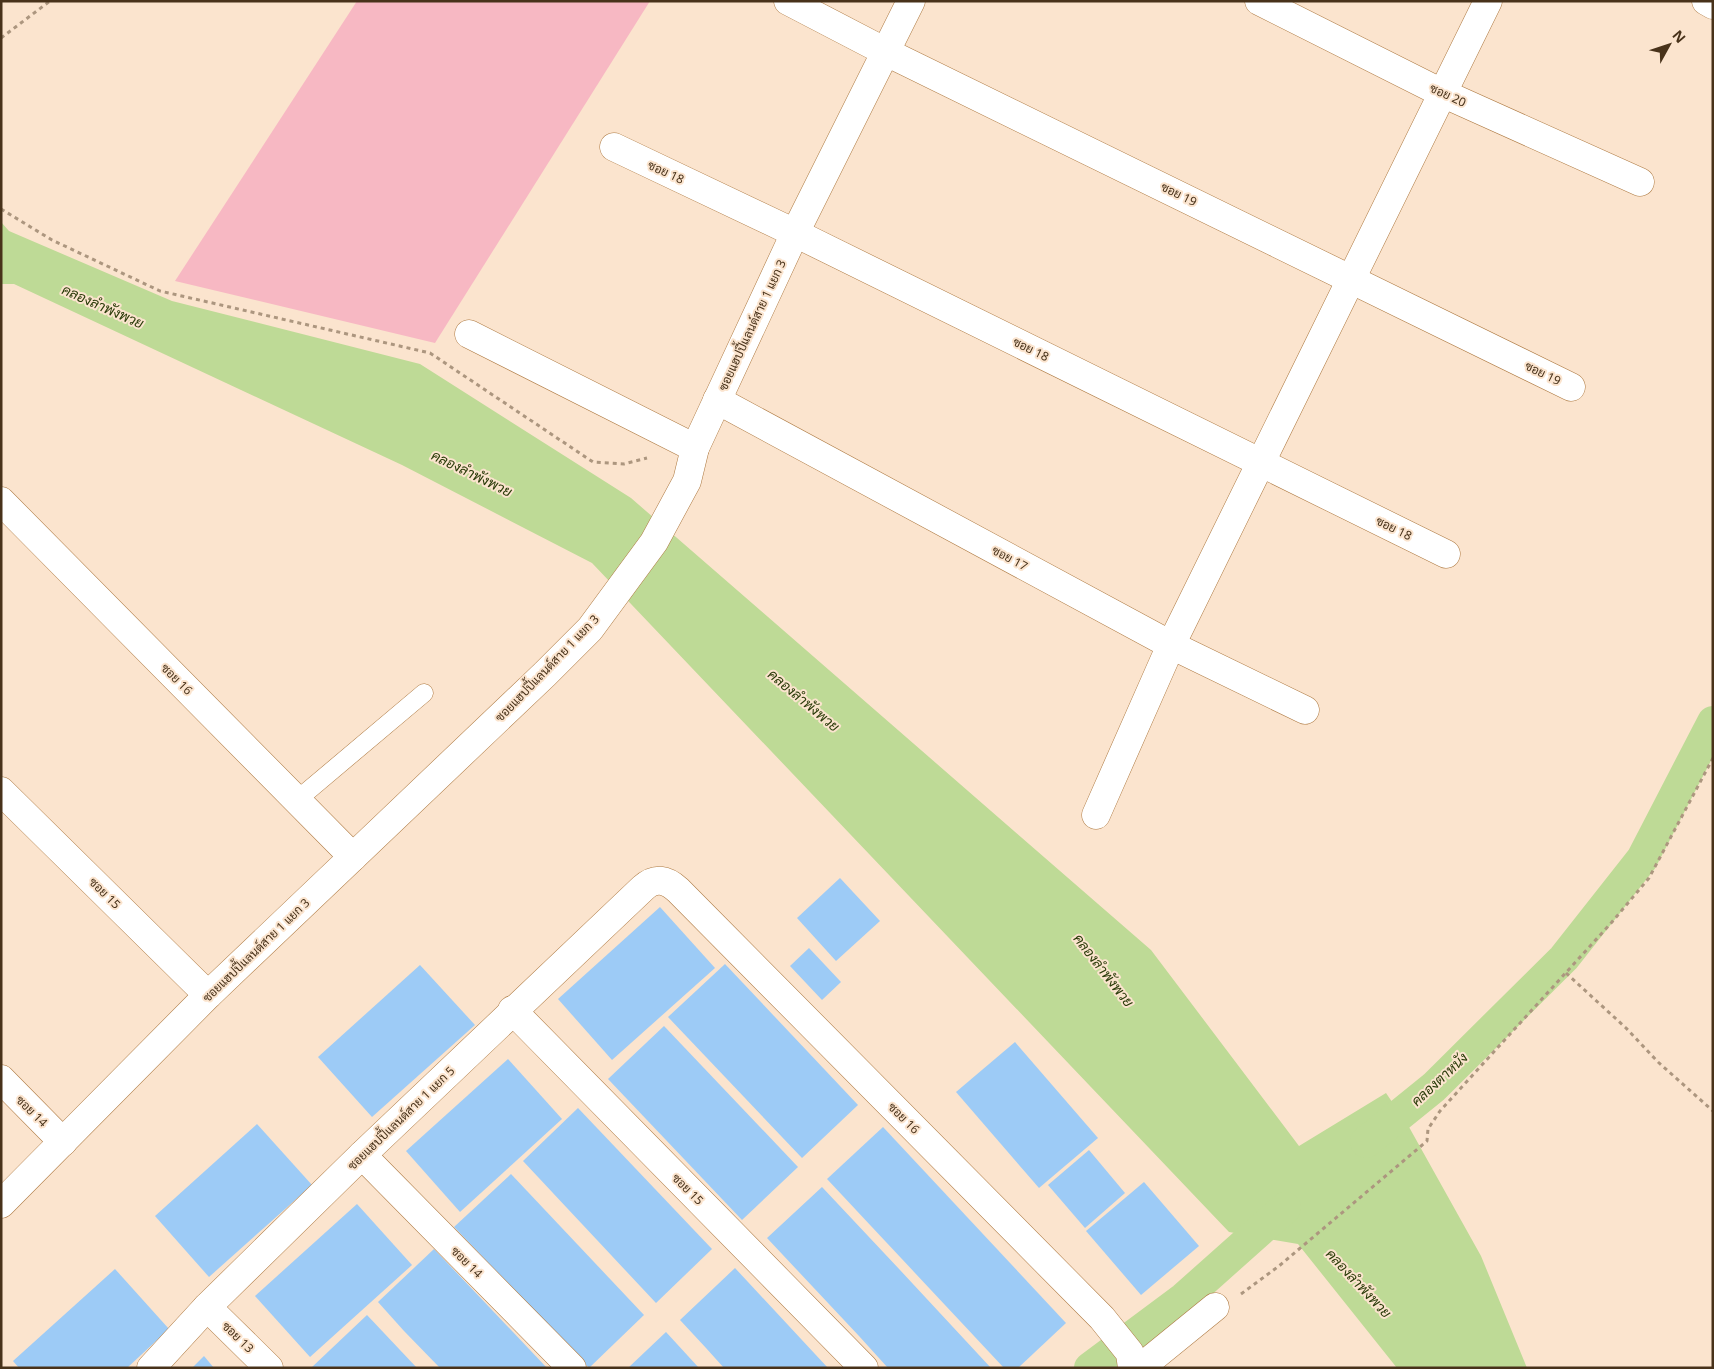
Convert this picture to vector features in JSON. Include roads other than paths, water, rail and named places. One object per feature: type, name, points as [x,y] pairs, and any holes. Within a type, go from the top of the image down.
[{"type":"street","name":"ซอย 19","points":[[788,1],[886,52],[1571,387]]},
{"type":"street","name":"ซอยแฮปปี้แลนด์สาย 1 แยก 3","points":[[1,1204],[208,995],[590,628],[654,542],[687,481],[684,442],[717,400],[796,233],[911,1]]},
{"type":"street","name":"ซอย 20","points":[[1259,1],[1442,93],[1640,182]]},
{"type":"street","points":[[1096,816],[1171,645],[1488,1]]},
{"type":"street","points":[[1706,1],[1713,5]]},
{"type":"street","name":"ซอย 18","points":[[614,147],[796,233],[1446,554]]},
{"type":"street","points":[[469,334],[684,442]]},
{"type":"street","name":"ซอย 17","points":[[717,400],[1171,645],[1305,710]]},
{"type":"street","name":"ซอย 16","points":[[1,501],[353,857]]},
{"type":"street","name":"ซอย 15","points":[[1,791],[208,995]]},
{"type":"street","name":"ซอย 16","points":[[660,880],[670,882],[1102,1318],[1134,1363],[1215,1307]]},
{"type":"street","name":"ซอยแฮปปี้แลนด์สาย 1 แยก 5","points":[[151,1368],[207,1307],[512,1010],[643,888],[652,881],[660,880]]},
{"type":"street","name":"ซอย 15","points":[[512,1010],[864,1368]]},
{"type":"street","name":"ซอย 14","points":[[1,1079],[63,1142]]},
{"type":"street","name":"ซอย 14","points":[[362,1155],[572,1368]]},
{"type":"street","name":"ซอย 13","points":[[207,1307],[269,1368]]},
{"type":"lane","points":[[297,800],[424,693]]},
{"type":"water","name":"คลองลำพังพวย","points":[[1,222],[9,231],[172,301],[420,364],[631,498],[1151,950],[1299,1146],[1386,1093],[1409,1127],[1481,1256],[1527,1368],[1397,1368],[1298,1244],[1229,1232],[592,563],[402,465],[14,284],[1,284]]},
{"type":"waterway","name":"คลองตาหนัง","points":[[1366,1142],[1434,1087],[1564,958],[1642,859],[1713,722]]},
{"type":"waterway","name":"คลองตาหนัง","points":[[1090,1368],[1184,1298],[1285,1208]]}]
